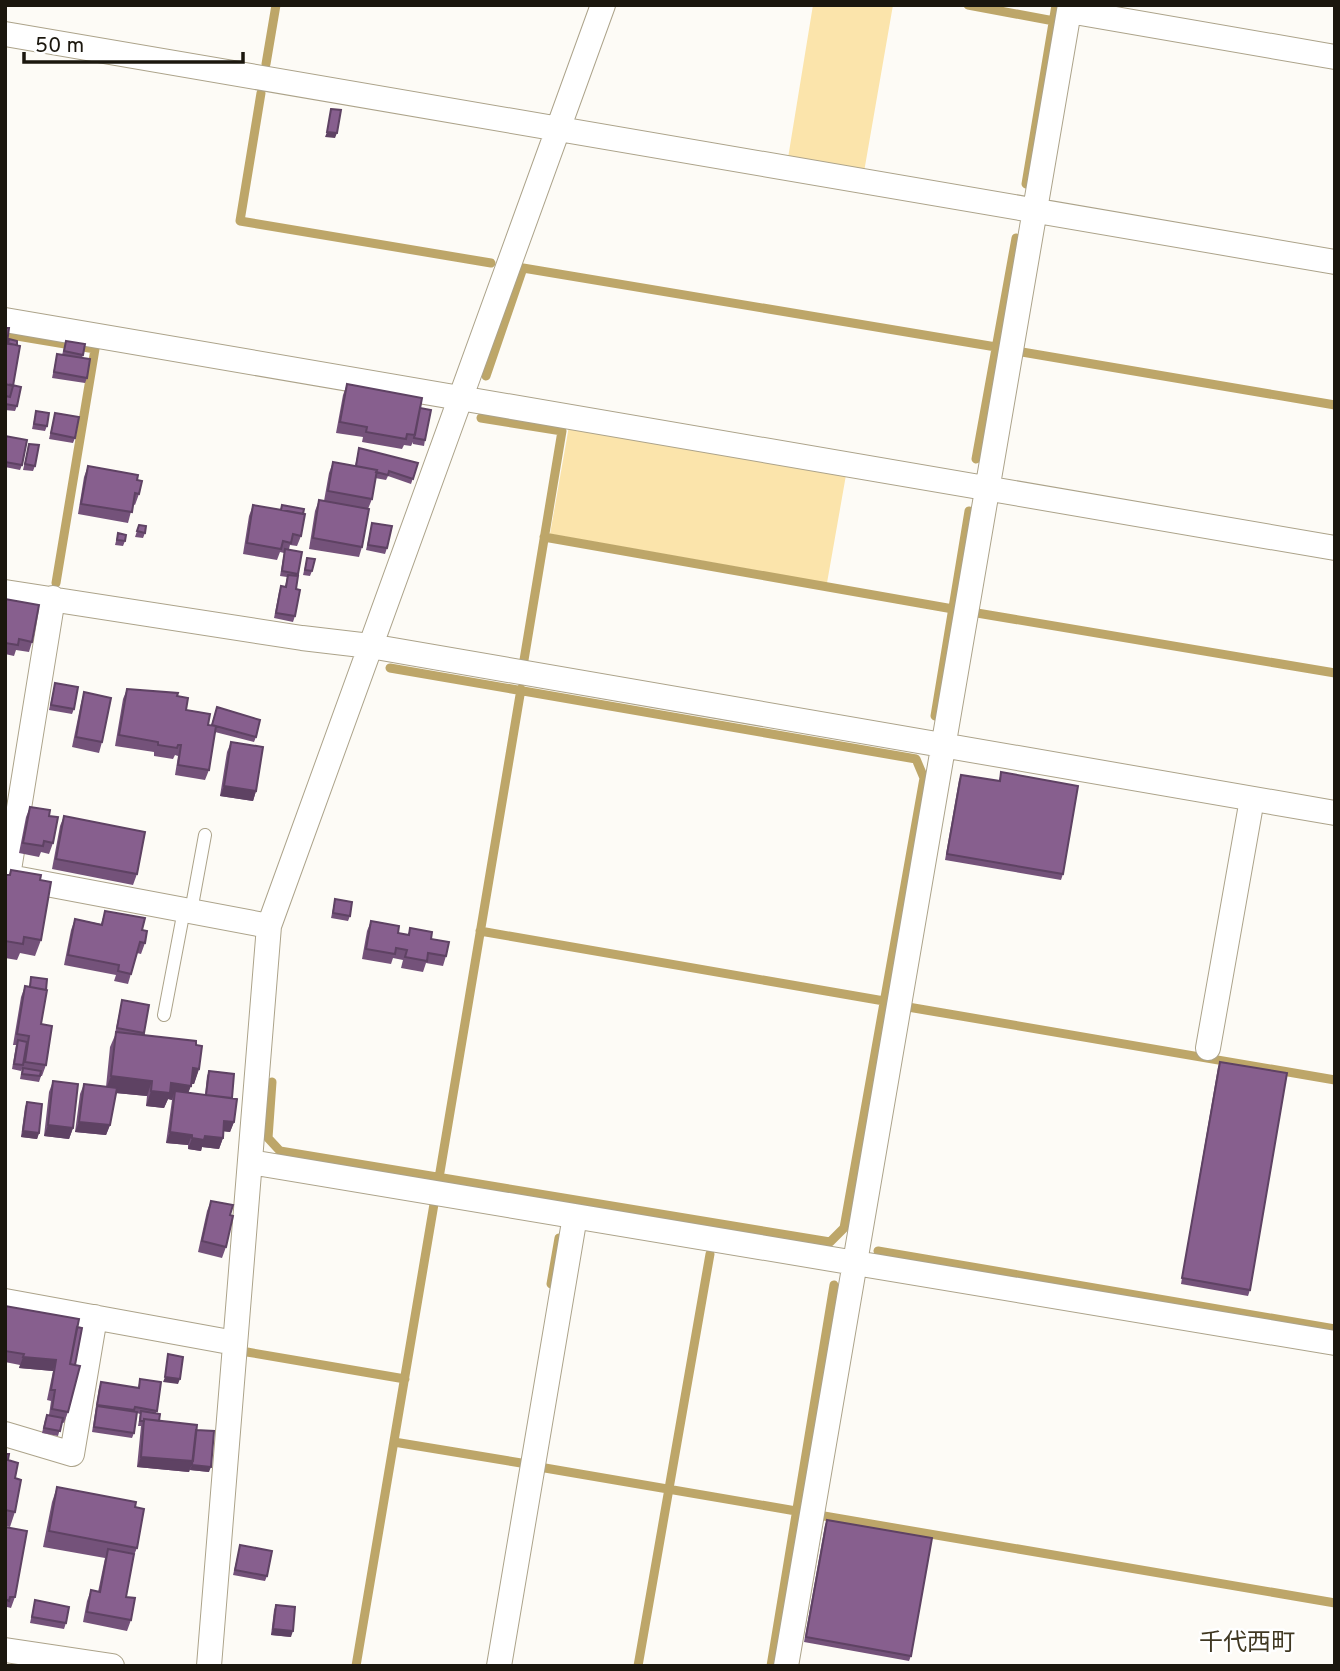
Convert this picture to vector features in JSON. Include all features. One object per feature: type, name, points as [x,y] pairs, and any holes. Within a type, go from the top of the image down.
[{"type":"street","points":[[209,1666],[269,926],[556,128],[603,5]]},
{"type":"street","points":[[786,1666],[1070,8],[1335,57]]},
{"type":"street","points":[[5,34],[1335,262]]},
{"type":"street","points":[[5,320],[1335,548]]},
{"type":"street","points":[[5,592],[370,646],[1335,813]]},
{"type":"street","points":[[52,598],[7,876],[269,926]]},
{"type":"street","points":[[1208,1048],[1252,799]]},
{"type":"street","points":[[250,1162],[1335,1343]]},
{"type":"street","points":[[499,1666],[575,1216]]},
{"type":"street","points":[[5,1301],[235,1343]]},
{"type":"street","points":[[5,1434],[72,1454],[95,1317]]},
{"type":"street","points":[[5,1650],[112,1666]]},
{"type":"lane","points":[[164,1015],[205,835]]},
{"type":"shaded area","points":[[813,5],[893,5],[864,172],[788,158]]},
{"type":"shaded area","points":[[569,426],[846,475],[827,583],[550,534]]},
{"type":"building","points":[[331,109],[341,110],[337,133],[327,132]]},
{"type":"building","points":[[5,328],[9,328],[7,343],[20,346],[13,386],[5,384]]},
{"type":"building","points":[[9,339],[17,341],[17,345],[8,344]]},
{"type":"building","points":[[66,341],[85,344],[83,355],[64,351]]},
{"type":"building","points":[[57,354],[90,359],[87,378],[54,372]]},
{"type":"building","points":[[347,384],[422,398],[415,435],[407,434],[406,439],[366,432],[367,427],[340,422]]},
{"type":"building","points":[[12,385],[21,387],[17,406],[5,404],[6,396],[10,397]]},
{"type":"building","points":[[420,408],[431,410],[425,440],[414,438]]},
{"type":"building","points":[[36,411],[49,413],[47,426],[34,424]]},
{"type":"building","points":[[55,413],[79,417],[75,438],[51,433]]},
{"type":"building","points":[[5,436],[27,440],[22,465],[5,462]]},
{"type":"building","points":[[29,444],[39,445],[35,466],[25,464]]},
{"type":"building","points":[[359,448],[418,463],[413,479],[389,471],[388,475],[356,466]]},
{"type":"building","points":[[333,462],[377,470],[372,499],[328,491]]},
{"type":"building","points":[[88,466],[138,475],[137,480],[142,481],[139,494],[135,493],[132,512],[81,504]]},
{"type":"building","points":[[319,500],[369,509],[362,547],[313,538]]},
{"type":"building","points":[[253,505],[305,514],[301,536],[293,534],[291,543],[283,541],[281,549],[247,543]]},
{"type":"building","points":[[282,505],[304,509],[303,514],[281,510]]},
{"type":"building","points":[[372,523],[392,526],[387,548],[368,545]]},
{"type":"building","points":[[139,525],[146,526],[145,533],[137,531]]},
{"type":"building","points":[[118,533],[126,535],[125,541],[117,540]]},
{"type":"building","points":[[285,549],[302,552],[298,574],[282,571]]},
{"type":"building","points":[[307,558],[315,559],[312,571],[305,570]]},
{"type":"building","points":[[288,575],[298,576],[296,589],[300,590],[295,616],[276,613],[281,586],[286,587]]},
{"type":"building","points":[[5,599],[39,605],[32,642],[19,639],[18,645],[5,643]]},
{"type":"building","points":[[55,683],[78,687],[74,709],[51,705]]},
{"type":"building","points":[[127,689],[178,693],[177,696],[188,698],[186,710],[210,714],[208,725],[216,726],[209,770],[178,765],[181,745],[177,748],[158,745],[158,742],[119,735]]},
{"type":"building","points":[[84,692],[111,698],[102,742],[76,737]]},
{"type":"building","points":[[217,707],[260,720],[256,737],[212,725]]},
{"type":"building","points":[[231,742],[263,747],[256,791],[224,786]]},
{"type":"building","points":[[1001,772],[1078,786],[1063,874],[947,854],[961,775],[1000,781]]},
{"type":"building","points":[[30,807],[50,810],[49,816],[58,817],[53,843],[44,841],[43,846],[23,843]]},
{"type":"building","points":[[64,816],[145,832],[137,874],[56,859]]},
{"type":"building","points":[[11,870],[41,875],[40,880],[51,882],[41,940],[24,937],[23,944],[5,941],[5,875],[10,875]]},
{"type":"building","points":[[335,899],[352,902],[350,916],[333,913]]},
{"type":"building","points":[[105,911],[145,918],[142,930],[147,931],[145,943],[140,942],[131,974],[118,971],[119,965],[68,955],[75,919],[102,925]]},
{"type":"building","points":[[371,921],[399,926],[398,933],[409,935],[410,928],[432,932],[431,939],[449,942],[446,956],[428,953],[427,961],[405,957],[407,950],[396,948],[395,954],[366,949]]},
{"type":"building","points":[[31,977],[47,979],[46,990],[30,987]]},
{"type":"building","points":[[25,986],[47,990],[41,1024],[52,1026],[46,1065],[25,1062],[29,1036],[17,1034]]},
{"type":"building","points":[[122,1000],[149,1005],[144,1033],[117,1028]]},
{"type":"building","points":[[116,1032],[196,1041],[196,1045],[202,1046],[199,1069],[193,1068],[191,1086],[171,1083],[170,1093],[151,1091],[152,1081],[111,1076]]},
{"type":"building","points":[[18,1040],[27,1042],[23,1065],[14,1064]]},
{"type":"building","points":[[1220,1062],[1287,1073],[1250,1290],[1182,1278]]},
{"type":"building","points":[[23,1068],[41,1071],[40,1076],[22,1074]]},
{"type":"building","points":[[209,1071],[234,1074],[232,1098],[206,1095]]},
{"type":"building","points":[[53,1081],[78,1084],[73,1128],[48,1125]]},
{"type":"building","points":[[84,1084],[117,1088],[110,1125],[79,1122]]},
{"type":"building","points":[[175,1091],[237,1099],[234,1122],[224,1121],[223,1138],[205,1136],[204,1140],[192,1138],[192,1135],[170,1132]]},
{"type":"building","points":[[27,1102],[42,1104],[39,1133],[23,1131]]},
{"type":"building","points":[[211,1201],[233,1205],[226,1247],[202,1241]]},
{"type":"building","points":[[5,1306],[79,1319],[70,1364],[80,1366],[68,1412],[52,1409],[55,1390],[51,1390],[56,1360],[23,1357],[24,1354],[5,1351]]},
{"type":"building","points":[[77,1327],[82,1328],[75,1365],[70,1364]]},
{"type":"building","points":[[168,1354],[183,1357],[180,1379],[165,1377]]},
{"type":"building","points":[[140,1379],[161,1382],[157,1411],[97,1405],[101,1382],[139,1388]]},
{"type":"building","points":[[97,1406],[137,1412],[134,1433],[94,1427]]},
{"type":"building","points":[[141,1411],[160,1414],[159,1421],[140,1421]]},
{"type":"building","points":[[47,1415],[63,1418],[60,1431],[44,1428]]},
{"type":"building","points":[[144,1419],[197,1425],[193,1461],[141,1457]]},
{"type":"building","points":[[196,1430],[214,1431],[211,1467],[192,1465]]},
{"type":"building","points":[[5,1454],[9,1454],[8,1460],[18,1463],[15,1478],[21,1480],[15,1512],[5,1510]]},
{"type":"building","points":[[57,1487],[136,1502],[135,1507],[144,1509],[137,1548],[49,1531]]},
{"type":"building","points":[[827,1520],[932,1538],[911,1656],[806,1637]]},
{"type":"building","points":[[5,1527],[27,1531],[15,1597],[10,1597],[9,1601],[5,1599]]},
{"type":"building","points":[[240,1545],[272,1551],[267,1576],[235,1570]]},
{"type":"building","points":[[108,1549],[134,1554],[126,1597],[135,1598],[131,1620],[87,1612],[91,1590],[100,1592]]},
{"type":"building","points":[[35,1600],[69,1607],[66,1623],[32,1617]]},
{"type":"building","points":[[276,1605],[295,1607],[293,1631],[273,1629]]},
{"type":"waterway","points":[[266,64],[276,5]]},
{"type":"waterway","points":[[968,5],[1054,21]]},
{"type":"waterway","points":[[1026,184],[1056,5]]},
{"type":"waterway","points":[[261,93],[240,221],[491,263]]},
{"type":"waterway","points":[[976,459],[1016,238]]},
{"type":"waterway","points":[[486,376],[523,268],[996,347]]},
{"type":"waterway","points":[[5,334],[95,349],[56,583]]},
{"type":"waterway","points":[[1022,352],[1335,405]]},
{"type":"waterway","points":[[481,418],[562,431],[524,660]]},
{"type":"waterway","points":[[935,716],[969,511]]},
{"type":"waterway","points":[[544,537],[953,609]]},
{"type":"waterway","points":[[977,613],[1335,673]]},
{"type":"waterway","points":[[272,1082],[268,1138],[280,1151],[830,1242],[844,1228],[924,778],[916,759],[390,668]]},
{"type":"waterway","points":[[439,1178],[521,689]]},
{"type":"waterway","points":[[480,931],[884,1001]]},
{"type":"waterway","points":[[908,1007],[1335,1080]]},
{"type":"waterway","points":[[356,1666],[434,1204]]},
{"type":"waterway","points":[[551,1284],[559,1238]]},
{"type":"waterway","points":[[878,1251],[1335,1329]]},
{"type":"waterway","points":[[638,1666],[710,1254]]},
{"type":"waterway","points":[[771,1666],[834,1285]]},
{"type":"waterway","points":[[247,1352],[405,1379]]},
{"type":"waterway","points":[[394,1442],[521,1463]]},
{"type":"waterway","points":[[545,1468],[796,1511]]},
{"type":"waterway","points":[[824,1516],[1335,1603]]},
{"type":"district","name":"千代西町","points":[[1247,1644]]}]
